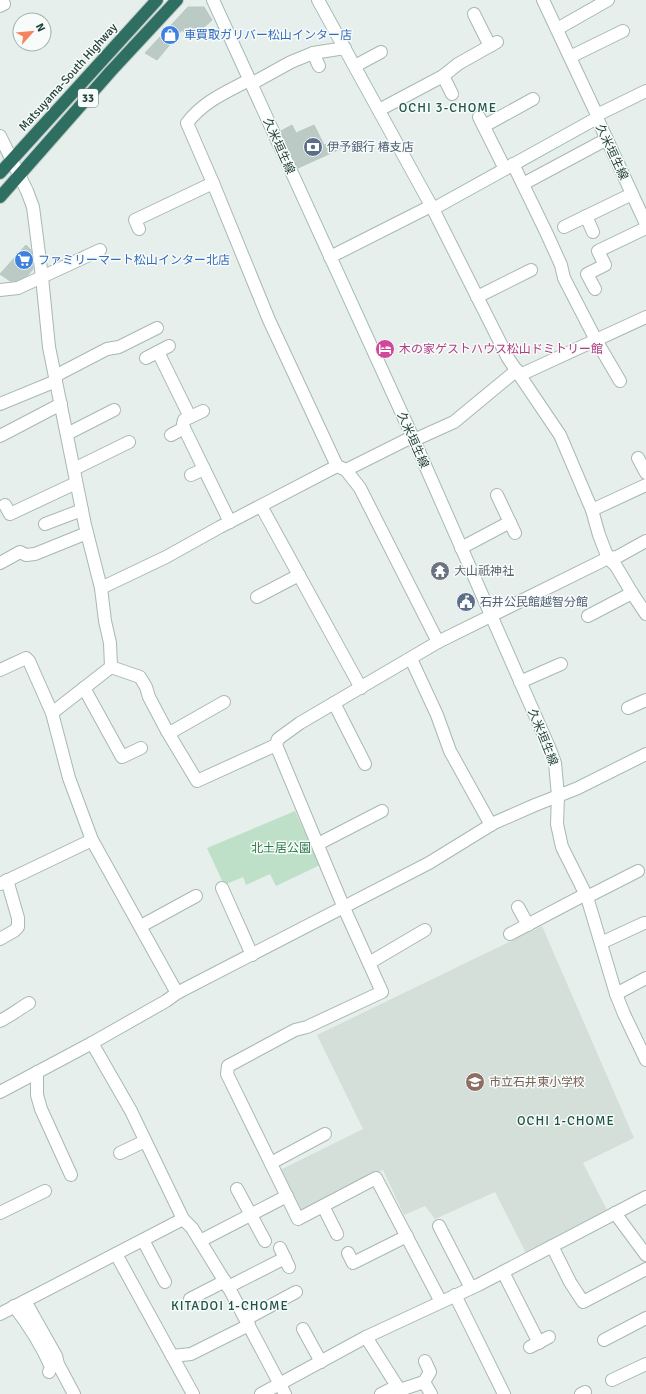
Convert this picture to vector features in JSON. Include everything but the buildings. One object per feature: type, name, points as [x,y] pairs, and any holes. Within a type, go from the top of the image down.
[{"type":"highway","name":"Matsuyama-South Highway","points":[[0,173],[157,0]]},
{"type":"highway","name":"33","points":[[0,197],[111,71],[178,0]]},
{"type":"street","points":[[0,6],[4,4],[2,0]]},
{"type":"street","name":"久米垣生線","points":[[213,0],[413,439],[555,763],[558,796],[557,824],[562,847],[587,896],[616,994],[644,1052]]},
{"type":"street","points":[[318,0],[346,48],[432,208],[508,358],[560,435],[592,510],[599,535],[608,558],[616,566],[646,614]]},
{"type":"street","points":[[543,0],[597,116],[646,91]]},
{"type":"street","points":[[557,29],[608,0]]},
{"type":"street","points":[[379,110],[443,76],[458,64],[493,44],[474,14]]},
{"type":"street","points":[[570,57],[623,31]]},
{"type":"street","points":[[346,48],[313,53],[291,62],[206,104],[195,113],[187,123],[269,320],[342,468],[360,488],[438,642]]},
{"type":"street","points":[[355,66],[381,52]]},
{"type":"street","points":[[313,53],[319,66]]},
{"type":"street","points":[[443,76],[452,94]]},
{"type":"street","points":[[533,99],[481,121],[509,167],[523,184],[560,265],[564,278],[596,340],[620,381]]},
{"type":"street","name":"久米垣生線","points":[[330,257],[432,208],[509,167],[597,116],[646,224]]},
{"type":"street","points":[[0,136],[20,176],[33,207],[49,347],[76,483],[101,588],[105,621],[110,643],[110,667]]},
{"type":"street","points":[[523,184],[607,139]]},
{"type":"street","points":[[139,229],[135,220],[213,183]]},
{"type":"street","points":[[564,227],[632,194]]},
{"type":"street","points":[[586,216],[594,232]]},
{"type":"street","points":[[595,289],[587,274],[605,265],[598,251],[646,228]]},
{"type":"street","points":[[0,290],[18,288],[100,250]]},
{"type":"street","points":[[477,297],[531,270]]},
{"type":"street","points":[[101,588],[166,557],[261,506],[342,468],[454,422],[519,373],[646,317]]},
{"type":"street","points":[[0,404],[56,378],[107,349],[119,347],[157,328]]},
{"type":"street","points":[[146,358],[164,349],[190,417]]},
{"type":"street","points":[[0,436],[61,404]]},
{"type":"street","points":[[67,434],[114,410]]},
{"type":"street","points":[[203,411],[184,420],[183,424],[230,522]]},
{"type":"street","points":[[171,434],[184,428]]},
{"type":"street","points":[[74,470],[129,442]]},
{"type":"street","points":[[638,458],[646,473]]},
{"type":"street","points":[[192,475],[204,469]]},
{"type":"street","points":[[5,505],[10,514],[76,483]]},
{"type":"street","points":[[592,510],[646,485]]},
{"type":"street","points":[[461,548],[512,527],[497,495]]},
{"type":"street","points":[[261,506],[361,688]]},
{"type":"street","points":[[45,524],[82,510]]},
{"type":"street","points":[[0,563],[18,548],[26,555],[35,554],[87,533]]},
{"type":"street","points":[[441,1302],[376,1178],[298,1219],[227,1074],[228,1066],[295,1030],[307,1027],[382,992],[344,908],[276,745],[278,739],[300,723],[438,642],[608,558],[617,557],[646,541]]},
{"type":"street","points":[[257,597],[299,574]]},
{"type":"street","points":[[588,616],[632,593]]},
{"type":"street","points":[[0,670],[26,658],[28,661],[52,712],[69,778],[92,840],[178,993]]},
{"type":"street","points":[[411,659],[437,715],[450,751],[491,825]]},
{"type":"street","points":[[520,682],[562,664]]},
{"type":"street","points":[[52,712],[110,667]]},
{"type":"street","points":[[110,667],[140,677],[167,731],[197,781],[276,745]]},
{"type":"street","points":[[84,688],[122,758],[141,748]]},
{"type":"street","points":[[628,708],[646,700]]},
{"type":"street","points":[[167,731],[172,731],[224,702]]},
{"type":"street","points":[[334,704],[365,764]]},
{"type":"street","points":[[0,1092],[92,1043],[178,993],[429,863],[491,825],[578,788],[646,754]]},
{"type":"street","points":[[318,844],[382,811]]},
{"type":"street","points":[[0,939],[18,927],[18,918],[3,882],[92,840]]},
{"type":"street","points":[[510,934],[638,871]]},
{"type":"street","points":[[222,888],[252,955]]},
{"type":"street","points":[[141,926],[196,896]]},
{"type":"street","points":[[518,907],[528,925]]},
{"type":"street","points":[[601,943],[644,923]]},
{"type":"street","points":[[369,963],[425,930]]},
{"type":"street","points":[[616,994],[646,978]]},
{"type":"street","points":[[0,1021],[14,1014],[18,1009],[29,1003]]},
{"type":"street","points":[[92,1043],[131,1111],[183,1219],[192,1228],[226,1284],[248,1322],[283,1389]]},
{"type":"street","points":[[37,1072],[37,1095],[41,1109],[70,1175]]},
{"type":"street","points":[[271,1163],[325,1134]]},
{"type":"street","points":[[120,1153],[145,1140]]},
{"type":"street","points":[[237,1189],[265,1241]]},
{"type":"street","points":[[0,1213],[45,1191]]},
{"type":"street","points":[[200,1241],[286,1196]]},
{"type":"street","points":[[261,1394],[283,1389],[321,1362],[366,1338],[503,1272],[646,1197]]},
{"type":"street","points":[[323,1206],[337,1234]]},
{"type":"street","points":[[615,1213],[646,1255]]},
{"type":"street","points":[[74,1394],[53,1368],[25,1322],[9,1307],[183,1219]]},
{"type":"street","points":[[439,1226],[471,1288]]},
{"type":"street","points":[[348,1254],[353,1263],[407,1236]]},
{"type":"street","points":[[143,1240],[165,1282]]},
{"type":"street","points":[[552,1246],[570,1282],[583,1302],[646,1269]]},
{"type":"street","points":[[116,1254],[192,1394]]},
{"type":"street","points":[[190,1299],[285,1258]]},
{"type":"street","points":[[503,1272],[539,1342]]},
{"type":"street","points":[[172,1356],[191,1354],[248,1322],[296,1292]]},
{"type":"street","points":[[455,1295],[504,1394]]},
{"type":"street","points":[[604,1340],[646,1318]]},
{"type":"street","points":[[304,1329],[321,1362]]},
{"type":"street","points":[[366,1338],[400,1390]]},
{"type":"street","points":[[381,1394],[400,1390],[424,1382],[430,1372],[425,1361]]},
{"type":"street","points":[[612,1380],[646,1364]]},
{"type":"street","points":[[424,1382],[431,1394]]},
{"type":"shaded area","name":"市立石井東小学校","points":[[542,926],[634,1138],[583,1163],[608,1212],[527,1255],[495,1192],[435,1219],[425,1206],[404,1215],[383,1170],[300,1212],[280,1170],[363,1129],[317,1035]]},
{"type":"green space","name":"北土居公園","points":[[295,811],[320,865],[276,886],[270,874],[246,885],[243,877],[224,885],[207,848]]},
{"type":"place","name":"車買取ガリバー松山インター店","points":[[170,35]]},
{"type":"place","name":"伊予銀行 椿支店","points":[[313,147]]},
{"type":"place","name":"ファミリーマート松山インター北店","points":[[24,260]]},
{"type":"place","name":"木の家ゲストハウス松山ドミトリー館","points":[[385,349]]},
{"type":"place","name":"大山祇神社","points":[[440,571]]},
{"type":"place","name":"石井公民館越智分館","points":[[466,602]]},
{"type":"place","name":"市立石井東小学校","points":[[475,1082]]},
{"type":"district","name":"OCHI 3-CHOME","points":[[448,107]]},
{"type":"district","name":"OCHI 1-CHOME","points":[[566,1120]]},
{"type":"district","name":"KITADOI 1-CHOME","points":[[230,1305]]}]
